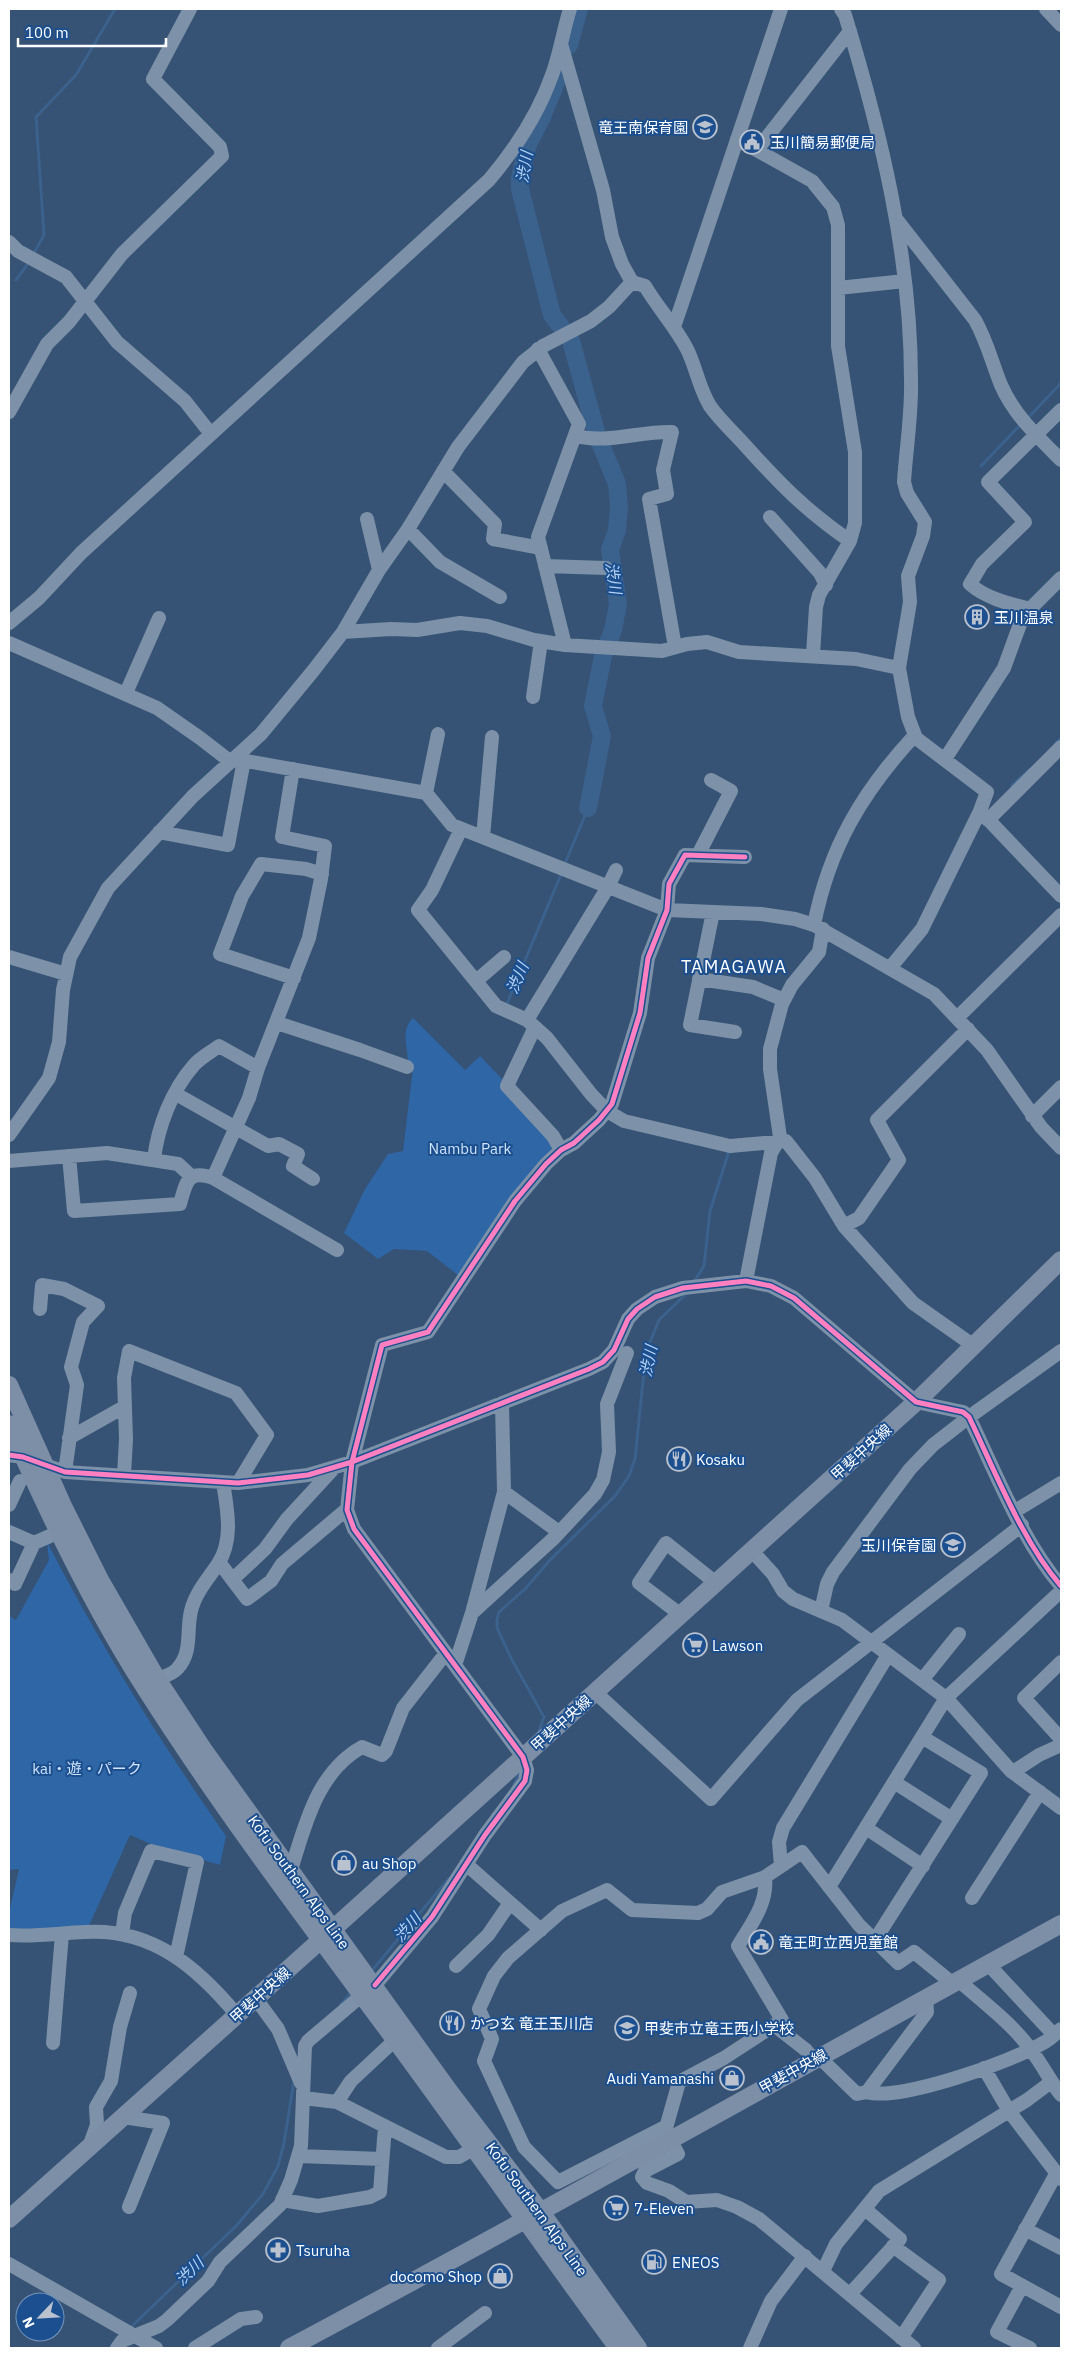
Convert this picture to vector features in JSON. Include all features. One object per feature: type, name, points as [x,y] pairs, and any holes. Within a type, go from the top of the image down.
[{"type":"main road","name":"甲斐中央線","points":[[9,2220],[328,1935],[916,1402],[1061,1260]]},
{"type":"main road","name":"Kofu Southern Alps Line","points":[[9,1385],[44,1466],[100,1580],[157,1679],[204,1749],[291,1870],[328,1935]]},
{"type":"main road","name":"Kofu Southern Alps Line","points":[[9,1424],[16,1456],[98,1609],[146,1689],[194,1762],[328,1935],[368,1991],[449,2091],[541,2212],[638,2348]]},
{"type":"main road","name":"甲斐中央線","points":[[289,2348],[541,2212],[667,2135],[817,2058],[1061,1924]]},
{"type":"main road","name":"Kofu Southern Alps Line","points":[[368,1991],[395,2040],[618,2348]]},
{"type":"street","points":[[9,412],[47,344],[85,301],[122,254],[222,156],[220,147],[153,79],[190,9]]},
{"type":"street","points":[[9,623],[39,598],[81,554],[489,180],[508,157],[528,127],[552,74],[570,9]]},
{"type":"street","points":[[674,327],[781,9]]},
{"type":"street","points":[[1046,9],[1061,25]]},
{"type":"street","points":[[845,11],[883,151],[896,220],[905,281],[912,381],[904,482],[907,493],[925,522],[923,536],[908,576],[910,602],[899,668],[908,717],[916,738],[987,792],[984,815]]},
{"type":"street","points":[[757,150],[850,31]]},
{"type":"street","points":[[561,43],[603,190],[612,237],[622,264],[632,282],[645,286],[657,306],[674,327],[688,351],[700,386],[710,407],[780,484],[817,519],[850,541]]},
{"type":"street","points":[[737,139],[812,181],[833,207],[838,225],[838,346],[855,452],[855,523],[850,541],[819,595],[816,607],[813,655]]},
{"type":"street","points":[[896,220],[975,320],[982,332],[1008,398],[1017,414],[1061,460]]},
{"type":"street","points":[[9,242],[18,251],[66,277],[117,342],[185,401],[211,434]]},
{"type":"street","points":[[838,288],[905,281]]},
{"type":"street","points":[[9,1135],[49,1078],[59,1042],[66,974],[70,957],[82,932],[108,888],[193,796],[237,760],[261,734],[343,632],[379,570],[408,529],[458,448],[515,372],[538,349],[591,321],[608,307],[632,282]]},
{"type":"street","points":[[538,349],[579,424],[538,537],[566,645]]},
{"type":"street","points":[[1030,609],[1009,604],[977,590],[970,584],[982,564],[1025,522],[988,482],[1061,410]]},
{"type":"street","points":[[576,436],[598,439],[672,432],[663,470],[667,494],[649,499],[675,647]]},
{"type":"street","points":[[443,471],[495,524],[493,539],[541,548]]},
{"type":"street","points":[[770,517],[820,573],[826,585]]},
{"type":"street","points":[[367,519],[379,570]]},
{"type":"street","points":[[408,529],[440,562],[500,597]]},
{"type":"street","points":[[545,566],[606,568]]},
{"type":"street","points":[[945,759],[1004,668],[1023,616],[1061,578]]},
{"type":"street","points":[[126,693],[159,618]]},
{"type":"street","points":[[343,632],[391,629],[417,630],[460,623],[486,626],[541,641],[566,645],[662,651],[707,642],[739,652],[856,658],[899,668]]},
{"type":"street","points":[[533,697],[541,641]]},
{"type":"street","points":[[9,643],[87,679],[126,693],[175,720],[237,760],[426,793],[452,825],[667,910],[761,914],[795,919],[819,927],[934,994],[987,1050],[1032,1116],[1061,1148]]},
{"type":"street","points":[[426,793],[438,734]]},
{"type":"street","points":[[746,1281],[771,1153],[778,1140],[780,1128],[770,1069],[770,1049],[784,1000],[792,985],[819,952],[819,927],[826,876],[840,839],[858,806],[888,764],[915,735]]},
{"type":"street","points":[[483,837],[492,737]]},
{"type":"street","points":[[890,968],[922,929],[984,815],[1061,747]]},
{"type":"street","points":[[159,832],[228,846],[237,760]]},
{"type":"street","points":[[213,1178],[249,1098],[258,1068],[309,938],[322,874],[325,846],[282,837],[293,769]]},
{"type":"street","points":[[698,855],[731,791],[711,780]]},
{"type":"street","points":[[984,815],[1061,896]]},
{"type":"street","points":[[461,829],[432,890],[418,910],[496,1006],[531,1023],[547,1038],[591,1094],[607,1111],[624,1121],[730,1146],[778,1140],[786,1141],[815,1178],[844,1226],[913,1303],[974,1346]]},
{"type":"street","points":[[117,2348],[122,2341],[159,2326],[167,2320],[208,2281],[220,2262],[273,2214],[282,2200],[301,2146],[305,2046],[308,2041],[368,1991],[432,1917],[466,1864],[525,1781],[527,1770],[523,1757],[354,1529],[347,1509],[352,1462],[382,1345],[428,1332],[515,1201],[546,1164],[561,1150],[574,1143],[607,1111],[616,1092],[640,1013],[648,958],[667,910],[669,884],[685,855],[745,857]]},
{"type":"street","points":[[294,978],[220,954],[242,896],[261,864],[306,869],[322,874]]},
{"type":"street","points":[[561,1150],[553,1136],[507,1086],[531,1023],[616,870]]},
{"type":"street","points":[[712,912],[690,1025],[735,1032]]},
{"type":"street","points":[[957,1018],[1061,915]]},
{"type":"street","points":[[9,957],[66,974]]},
{"type":"street","points":[[476,981],[504,957]]},
{"type":"street","points":[[699,979],[753,987],[784,1000]]},
{"type":"street","points":[[277,1023],[408,1068]]},
{"type":"street","points":[[844,1226],[858,1218],[899,1160],[877,1120],[968,1029]]},
{"type":"street","points":[[154,1160],[157,1136],[176,1094],[195,1063],[219,1046],[258,1068]]},
{"type":"street","points":[[1032,1116],[1061,1087]]},
{"type":"street","points":[[176,1094],[268,1146],[279,1144],[298,1154],[293,1166],[313,1179]]},
{"type":"street","points":[[9,1160],[107,1153],[178,1164],[192,1176]]},
{"type":"street","points":[[70,1156],[74,1211],[180,1204],[186,1184],[192,1176],[202,1174],[213,1178],[337,1250]]},
{"type":"street","points":[[16,1456],[65,1472],[238,1483],[308,1475],[352,1462],[603,1362],[614,1350],[628,1319],[637,1309],[655,1297],[683,1288],[746,1281],[771,1286],[794,1298],[916,1402],[963,1412],[968,1417],[1015,1511],[1050,1574],[1061,1586]]},
{"type":"street","points":[[40,1308],[42,1285],[64,1289],[98,1306],[83,1322],[71,1366],[77,1385],[65,1472]]},
{"type":"street","points":[[124,1475],[126,1439],[124,1378],[129,1351],[236,1393],[267,1435],[238,1483]]},
{"type":"street","points":[[821,1611],[827,1584],[833,1572],[910,1469],[933,1445],[968,1417],[1061,1351]]},
{"type":"street","points":[[472,1613],[559,1532],[595,1494],[603,1480],[609,1452],[607,1404],[627,1353]]},
{"type":"street","points":[[455,1665],[472,1613],[504,1492],[502,1403]]},
{"type":"street","points":[[69,1438],[124,1407]]},
{"type":"street","points":[[233,1579],[265,1549],[287,1519],[334,1467]]},
{"type":"street","points":[[9,1506],[20,1481]]},
{"type":"street","points":[[157,1679],[177,1670],[188,1650],[191,1611],[199,1591],[219,1562],[226,1544],[229,1526],[223,1482]]},
{"type":"street","points":[[1015,1511],[1061,1483]]},
{"type":"street","points":[[504,1492],[559,1532]]},
{"type":"street","points":[[219,1562],[247,1599],[271,1581],[282,1564],[347,1509]]},
{"type":"street","points":[[595,1692],[711,1799],[797,1700],[1022,1524]]},
{"type":"street","points":[[9,1532],[34,1543]]},
{"type":"street","points":[[9,1580],[15,1584],[34,1543],[58,1532]]},
{"type":"street","points":[[681,1615],[639,1583],[666,1543],[716,1583]]},
{"type":"street","points":[[752,1551],[773,1574],[784,1591],[793,1599],[842,1620],[946,1698],[1013,1772],[1061,1808]]},
{"type":"street","points":[[1050,1574],[1061,1564]]},
{"type":"street","points":[[829,1887],[946,1698],[1061,1591]]},
{"type":"street","points":[[922,1680],[959,1634]]},
{"type":"street","points":[[291,1870],[312,1803],[328,1778],[349,1754],[362,1746],[382,1755],[386,1751],[403,1708],[446,1653]]},
{"type":"street","points":[[781,1866],[779,1842],[783,1828],[888,1655]]},
{"type":"street","points":[[1061,1662],[1024,1698],[1061,1739]]},
{"type":"street","points":[[876,1940],[981,1773],[922,1737]]},
{"type":"street","points":[[1013,1772],[1039,1755],[1061,1745]]},
{"type":"street","points":[[894,1782],[952,1819]]},
{"type":"street","points":[[972,1898],[1040,1792]]},
{"type":"street","points":[[866,1828],[923,1866]]},
{"type":"street","points":[[122,1934],[125,1913],[151,1850],[197,1862],[176,1957]]},
{"type":"street","points":[[667,2135],[558,2182],[524,2147],[484,2061],[492,2039],[479,2009],[494,1976],[508,1958],[562,1912],[608,1890],[632,1910],[698,1913],[707,1909],[722,1892],[765,1877],[802,1852],[859,1925],[898,1963],[914,1952],[993,2010],[1031,2049],[1061,2095]]},
{"type":"street","points":[[466,1864],[541,1930]]},
{"type":"street","points":[[765,1877],[766,1892],[762,1903],[738,1946],[782,2020],[724,2058],[679,2082],[667,2135],[678,2154],[645,2171],[642,2177],[647,2183],[669,2191],[686,2202],[717,2200],[737,2207],[759,2219],[823,2271],[907,2345],[939,2280],[893,2246]]},
{"type":"street","points":[[456,1966],[488,1935],[510,1903]]},
{"type":"street","points":[[9,1935],[87,1932],[122,1934],[142,1938],[167,1950],[176,1957],[220,1994],[237,2015]]},
{"type":"street","points":[[53,2042],[62,1934]]},
{"type":"street","points":[[774,2025],[817,2058],[857,2094],[867,2092],[876,2095],[918,2088],[984,2068],[1044,2043],[1058,2032],[988,1964]]},
{"type":"street","points":[[89,2148],[97,2125],[96,2107],[111,2081],[120,2027],[130,1993]]},
{"type":"street","points":[[256,1998],[278,2029],[303,2093]]},
{"type":"street","points":[[867,2092],[927,2012],[926,1998]]},
{"type":"street","points":[[338,2102],[350,2081],[395,2040]]},
{"type":"street","points":[[984,2068],[1009,2111],[1059,2177],[1025,2229],[1001,2274],[1061,2307]]},
{"type":"street","points":[[823,2271],[836,2244],[879,2191],[1009,2111],[1051,2082]]},
{"type":"street","points":[[303,2093],[338,2102],[446,2157],[459,2157],[473,2149]]},
{"type":"street","points":[[123,2117],[163,2123],[129,2207]]},
{"type":"street","points":[[282,2200],[318,2206],[370,2197],[380,2192],[385,2126]]},
{"type":"street","points":[[298,2156],[382,2159]]},
{"type":"street","points":[[850,2294],[900,2239],[864,2209]]},
{"type":"street","points":[[1025,2229],[1061,2248]]},
{"type":"street","points":[[750,2348],[771,2302],[805,2256]]},
{"type":"street","points":[[9,2264],[156,2348]]},
{"type":"street","points":[[1022,2286],[997,2332],[1030,2348]]},
{"type":"street","points":[[438,2348],[485,2313]]},
{"type":"street","points":[[195,2348],[241,2319],[256,2317]]},
{"type":"green space","name":"Nambu Park","points":[[413,1018],[465,1070],[480,1056],[504,1081],[552,1145],[551,1154],[459,1276],[427,1251],[394,1249],[378,1259],[344,1233],[365,1189],[388,1154],[403,1151],[413,1068],[408,1063],[406,1033],[409,1023]]},
{"type":"green space","name":"kai・遊・パーク","points":[[47,1542],[88,1618],[132,1692],[226,1836],[220,1865],[153,1845],[130,1835],[88,1928],[9,1932],[9,1913],[19,1869],[9,1870],[9,1616],[16,1620],[49,1560]]},
{"type":"waterway","points":[[35,251],[44,235],[36,117],[76,75],[115,9]]},
{"type":"waterway","name":"渋川","points":[[569,45],[579,9]]},
{"type":"waterway","name":"渋川","points":[[561,327],[552,315],[520,189],[520,177],[528,144],[541,119],[562,68]]},
{"type":"waterway","points":[[16,280],[27,265]]},
{"type":"waterway","name":"渋川","points":[[571,341],[597,435],[617,484],[619,507],[617,530],[610,550],[618,604],[613,630],[603,656],[593,706],[602,736],[588,808]]},
{"type":"waterway","points":[[1027,419],[1061,383]]},
{"type":"waterway","points":[[981,466],[1022,423]]},
{"type":"waterway","points":[[1056,743],[1061,738]]},
{"type":"waterway","points":[[1012,785],[1030,769]]},
{"type":"waterway","name":"渋川","points":[[564,866],[588,808]]},
{"type":"waterway","name":"渋川","points":[[506,1006],[562,872]]},
{"type":"waterway","name":"渋川","points":[[694,1282],[704,1266],[710,1211],[729,1151],[727,1151]]},
{"type":"waterway","name":"渋川","points":[[538,1733],[544,1717],[512,1660],[497,1628],[499,1612],[525,1589],[551,1559],[615,1496],[629,1476],[635,1459],[646,1352],[659,1320],[688,1292]]},
{"type":"waterway","name":"渋川","points":[[513,1787],[520,1770]]},
{"type":"waterway","name":"渋川","points":[[370,1973],[449,1878]]},
{"type":"waterway","name":"渋川","points":[[341,2004],[352,1992]]},
{"type":"waterway","name":"渋川","points":[[129,2329],[237,2225],[263,2194],[278,2166],[284,2143],[294,2081]]},
{"type":"cycle path","points":[[375,1985],[432,1917],[485,1835],[525,1781],[527,1770],[523,1757],[354,1529],[347,1510],[352,1462],[382,1345],[428,1332],[515,1201],[546,1164],[561,1150],[574,1143],[599,1120],[612,1104],[640,1013],[648,958],[667,910],[669,884],[685,855],[745,857]]},
{"type":"cycle path","points":[[9,1455],[23,1457],[65,1472],[238,1483],[308,1475],[352,1462],[603,1362],[614,1350],[628,1319],[637,1309],[655,1297],[683,1288],[746,1281],[771,1286],[794,1298],[916,1402],[963,1412],[969,1417],[1022,1527],[1047,1568],[1061,1586]]},
{"type":"place","name":"竜王南保育園","points":[[705,127]]},
{"type":"place","name":"玉川簡易郵便局","points":[[752,142]]},
{"type":"place","name":"玉川温泉","points":[[977,617]]},
{"type":"place","name":"Kosaku","points":[[679,1459]]},
{"type":"place","name":"玉川保育園","points":[[953,1545]]},
{"type":"place","name":"Lawson","points":[[695,1645]]},
{"type":"place","name":"au Shop","points":[[344,1863]]},
{"type":"place","name":"竜王町立西児童館","points":[[761,1942]]},
{"type":"place","name":"かつ玄 竜王玉川店","points":[[452,2023]]},
{"type":"place","name":"甲斐市立竜王西小学校","points":[[627,2028]]},
{"type":"place","name":"Audi Yamanashi","points":[[732,2078]]},
{"type":"place","name":"7-Eleven","points":[[616,2208]]},
{"type":"place","name":"Tsuruha","points":[[278,2250]]},
{"type":"place","name":"ENEOS","points":[[654,2262]]},
{"type":"place","name":"docomo Shop","points":[[500,2276]]},
{"type":"district","name":"TAMAGAWA","points":[[734,966]]}]
